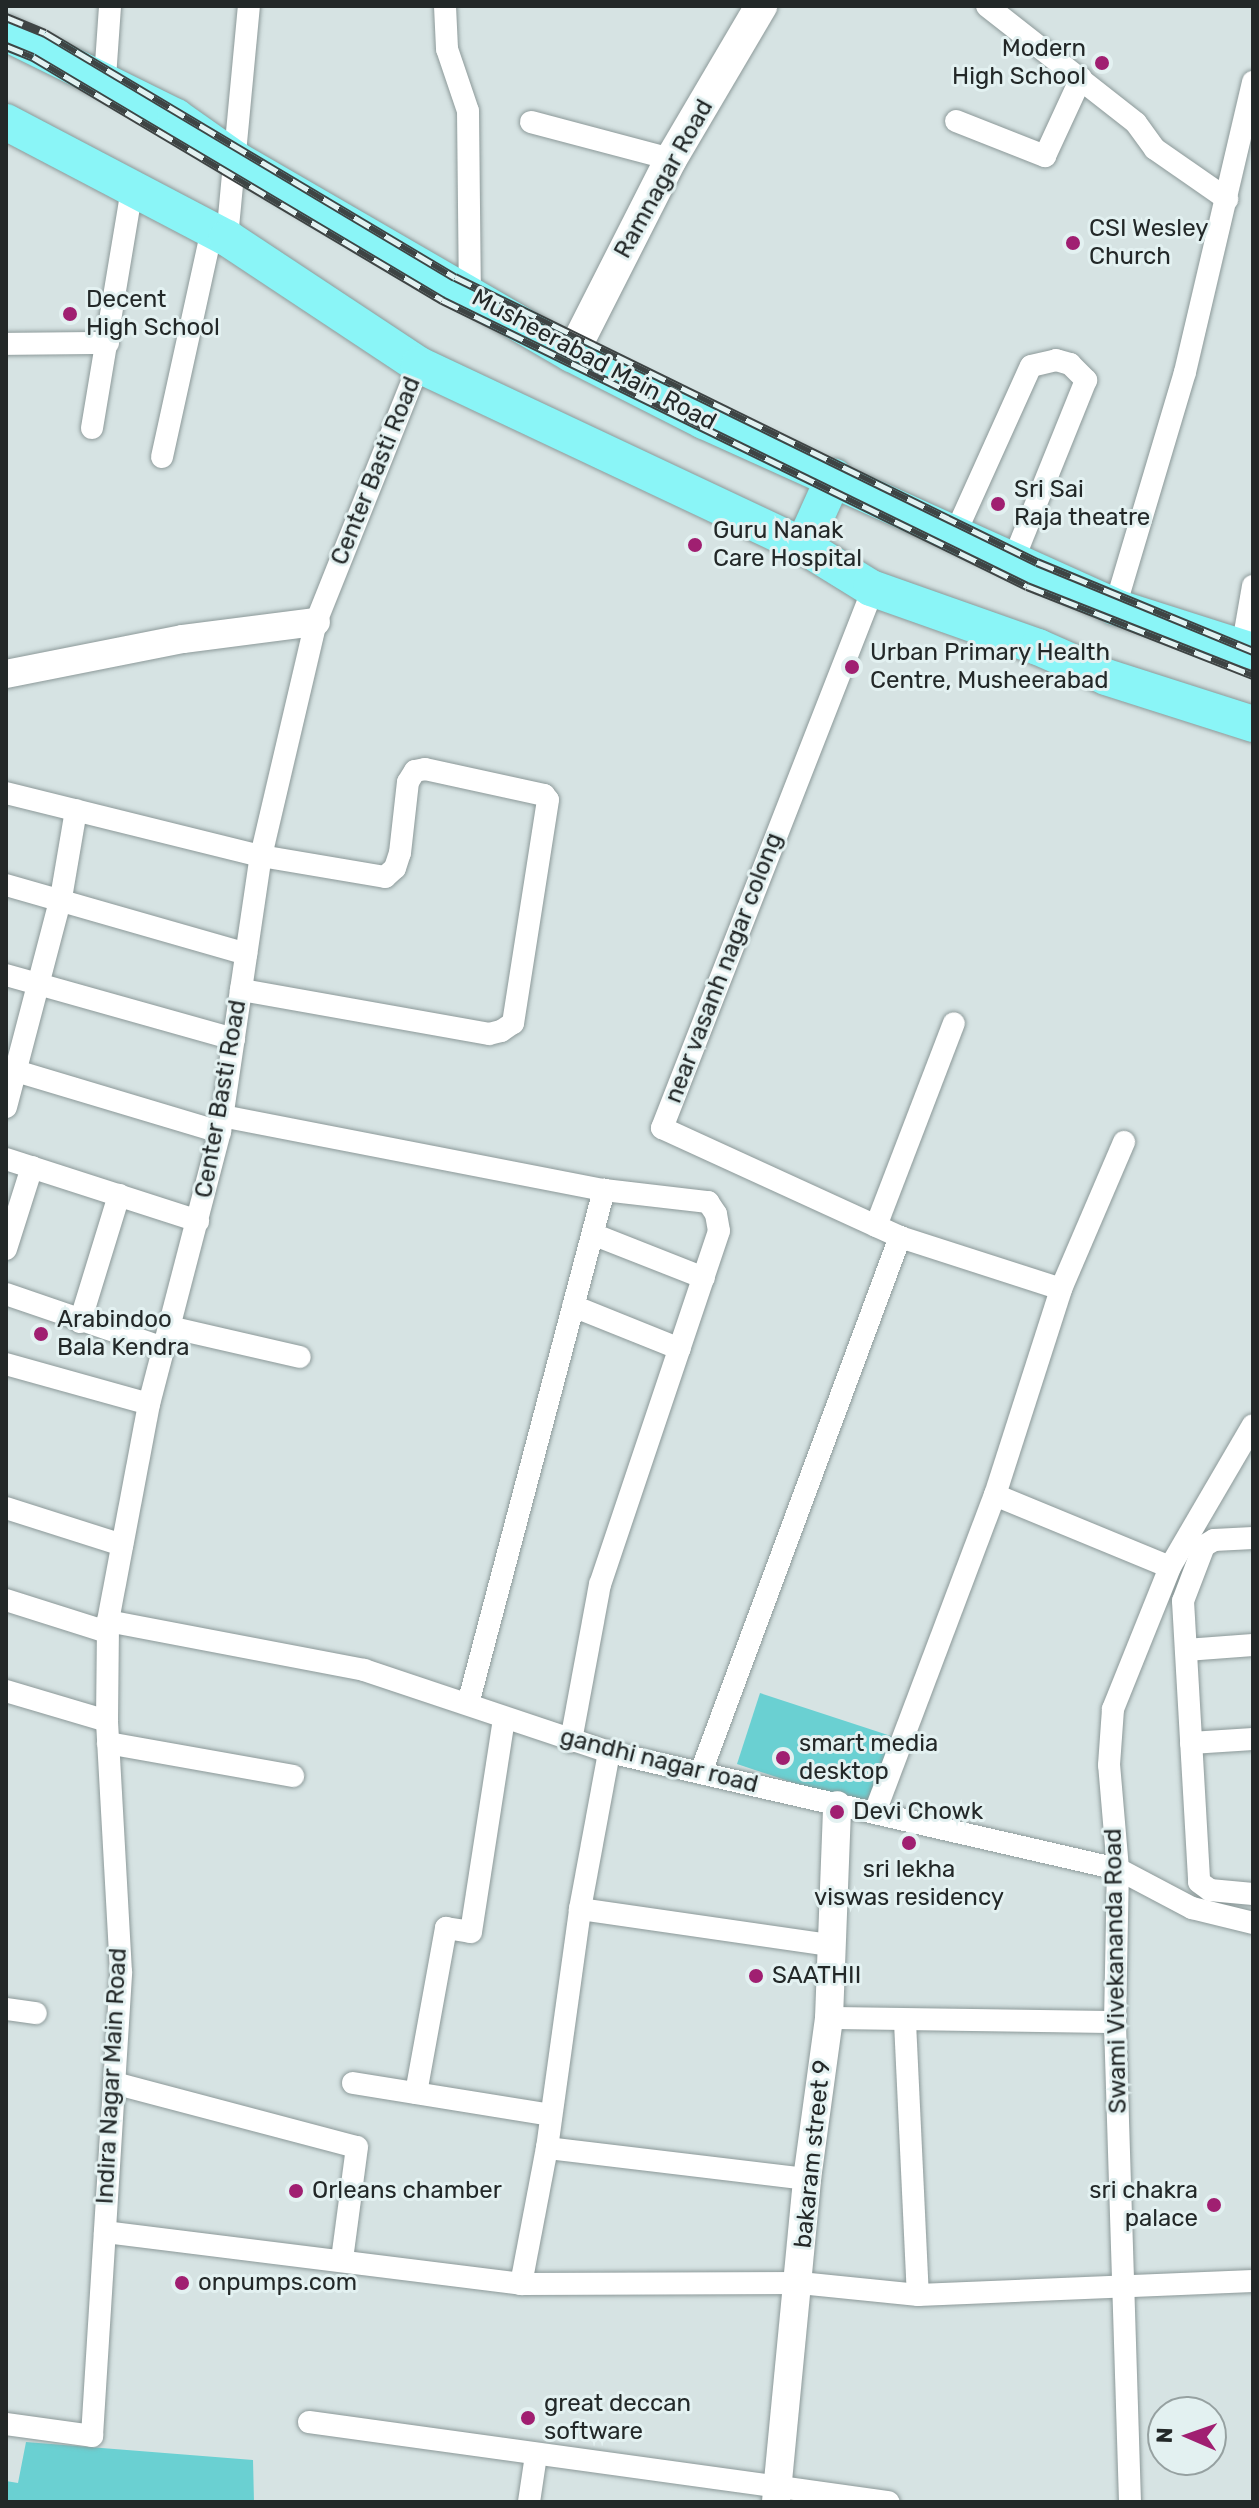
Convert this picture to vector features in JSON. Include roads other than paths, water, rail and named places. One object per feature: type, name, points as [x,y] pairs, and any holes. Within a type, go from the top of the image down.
[{"type":"main road","name":"Ramnagar Road","points":[[572,354],[671,159],[761,6]]},
{"type":"main road","name":"Musheerabad Main Road","points":[[6,33],[105,78],[176,117],[237,160],[572,354],[704,421],[834,477],[1115,607],[1248,650]]},
{"type":"main road","points":[[6,122],[220,234],[419,365],[803,546],[873,589],[1038,647],[1106,677],[1253,724]]},
{"type":"main road","points":[[803,546],[834,477]]},
{"type":"street","points":[[105,78],[110,6]]},
{"type":"street","points":[[162,457],[237,160],[249,6]]},
{"type":"street","points":[[445,6],[447,49],[468,111],[470,294]]},
{"type":"street","points":[[987,6],[1136,123],[1155,149],[1227,199]]},
{"type":"street","points":[[956,121],[1045,156],[1081,78]]},
{"type":"street","points":[[1115,607],[1185,372],[1253,82]]},
{"type":"street","points":[[531,122],[671,159]]},
{"type":"street","points":[[92,428],[132,190]]},
{"type":"street","points":[[6,344],[108,343]]},
{"type":"street","points":[[955,534],[1031,366],[1056,360],[1070,364],[1086,380],[1013,561]]},
{"type":"street","name":"Center Basti Road","points":[[108,1626],[149,1404],[221,1124],[261,856],[316,622],[419,365]]},
{"type":"street","points":[[1248,650],[1253,586]]},
{"type":"street","name":"near vasanh nagar colong","points":[[873,589],[662,1128],[876,1226]]},
{"type":"street","points":[[6,674],[183,639],[316,622]]},
{"type":"street","points":[[6,793],[261,856],[385,877],[395,868],[400,853],[408,782],[425,769],[544,795],[548,800],[513,1023],[501,1031],[489,1034],[241,990]]},
{"type":"street","points":[[6,1107],[12,1069],[61,898],[76,810]]},
{"type":"street","points":[[6,885],[61,898],[246,954]]},
{"type":"street","points":[[6,975],[234,1039]]},
{"type":"street","points":[[954,1023],[876,1226],[900,1237],[1061,1289]]},
{"type":"street","points":[[12,1069],[221,1124],[604,1190],[708,1202],[719,1231],[600,1584],[571,1741]]},
{"type":"street","points":[[875,1812],[995,1495],[1061,1289],[1124,1142]]},
{"type":"street","points":[[6,1159],[198,1221]]},
{"type":"street","points":[[6,1249],[32,1167]]},
{"type":"street","points":[[468,1704],[573,1306],[595,1235],[604,1190]]},
{"type":"street","points":[[80,1322],[119,1195]]},
{"type":"street","points":[[595,1235],[704,1278]]},
{"type":"street","points":[[701,1772],[900,1237]]},
{"type":"street","points":[[6,1294],[80,1322],[300,1357]]},
{"type":"street","points":[[573,1306],[680,1349]]},
{"type":"street","points":[[6,1364],[149,1404]]},
{"type":"street","name":"Swami Vivekananda Road","points":[[1130,2502],[1115,2022],[1118,1869],[1109,1765],[1113,1709],[1170,1567],[1253,1425]]},
{"type":"street","points":[[995,1495],[1170,1567]]},
{"type":"street","points":[[6,1508],[122,1545]]},
{"type":"street","points":[[1253,1538],[1204,1546],[1183,1601],[1199,1882],[1210,1890],[1253,1894]]},
{"type":"street","name":"gandhi nagar road","points":[[6,1600],[108,1626],[364,1670],[609,1752],[1118,1869],[1192,1908],[1253,1923]]},
{"type":"street","name":"Indira Nagar Main Road","points":[[6,2424],[92,2436],[121,1972],[108,1732],[108,1626]]},
{"type":"street","points":[[1186,1650],[1253,1645]]},
{"type":"street","points":[[6,1691],[108,1732],[293,1776]]},
{"type":"street","points":[[416,2093],[446,1928],[471,1932],[504,1719]]},
{"type":"street","points":[[1191,1743],[1253,1739]]},
{"type":"street","points":[[521,2284],[547,2148],[580,1909],[609,1752]]},
{"type":"street","name":"bakaram street 9","points":[[776,2496],[800,2283],[807,2179],[829,2018],[837,1805]]},
{"type":"street","points":[[580,1909],[831,1945]]},
{"type":"street","points":[[6,2009],[36,2013]]},
{"type":"street","points":[[829,2018],[905,2022],[1115,2022]]},
{"type":"street","points":[[905,2022],[918,2295]]},
{"type":"street","points":[[114,2083],[357,2147],[342,2260]]},
{"type":"street","points":[[353,2083],[550,2115]]},
{"type":"street","points":[[547,2148],[807,2179]]},
{"type":"street","points":[[105,2232],[521,2284],[800,2283],[918,2295],[1253,2281]]},
{"type":"street","points":[[309,2422],[536,2455],[776,2496],[888,2502]]},
{"type":"street","points":[[529,2502],[536,2455]]},
{"type":"railway","points":[[6,17],[45,33],[455,277],[1037,562],[1253,651]]},
{"type":"railway","points":[[6,46],[33,57],[442,300],[1027,586],[1253,675]]},
{"type":"place","name":"Modern High School","points":[[1102,63]]},
{"type":"place","name":"CSI Wesley Church","points":[[1073,243]]},
{"type":"place","name":"Decent High School","points":[[70,314]]},
{"type":"place","name":"Sri Sai Raja theatre","points":[[998,504]]},
{"type":"place","name":"Guru Nanak Care Hospital","points":[[695,545]]},
{"type":"place","name":"Urban Primary Health Centre, Musheerabad","points":[[852,667]]},
{"type":"place","name":"Arabindoo Bala Kendra","points":[[41,1334]]},
{"type":"place","name":"smart media desktop","points":[[783,1758]]},
{"type":"place","name":"Devi Chowk","points":[[837,1812]]},
{"type":"place","name":"sri lekha viswas residency","points":[[909,1843]]},
{"type":"place","name":"SAATHII","points":[[756,1976]]},
{"type":"place","name":"Orleans chamber","points":[[296,2191]]},
{"type":"place","name":"sri chakra palace","points":[[1214,2205]]},
{"type":"place","name":"onpumps.com","points":[[182,2283]]},
{"type":"place","name":"great deccan software","points":[[528,2418]]}]
